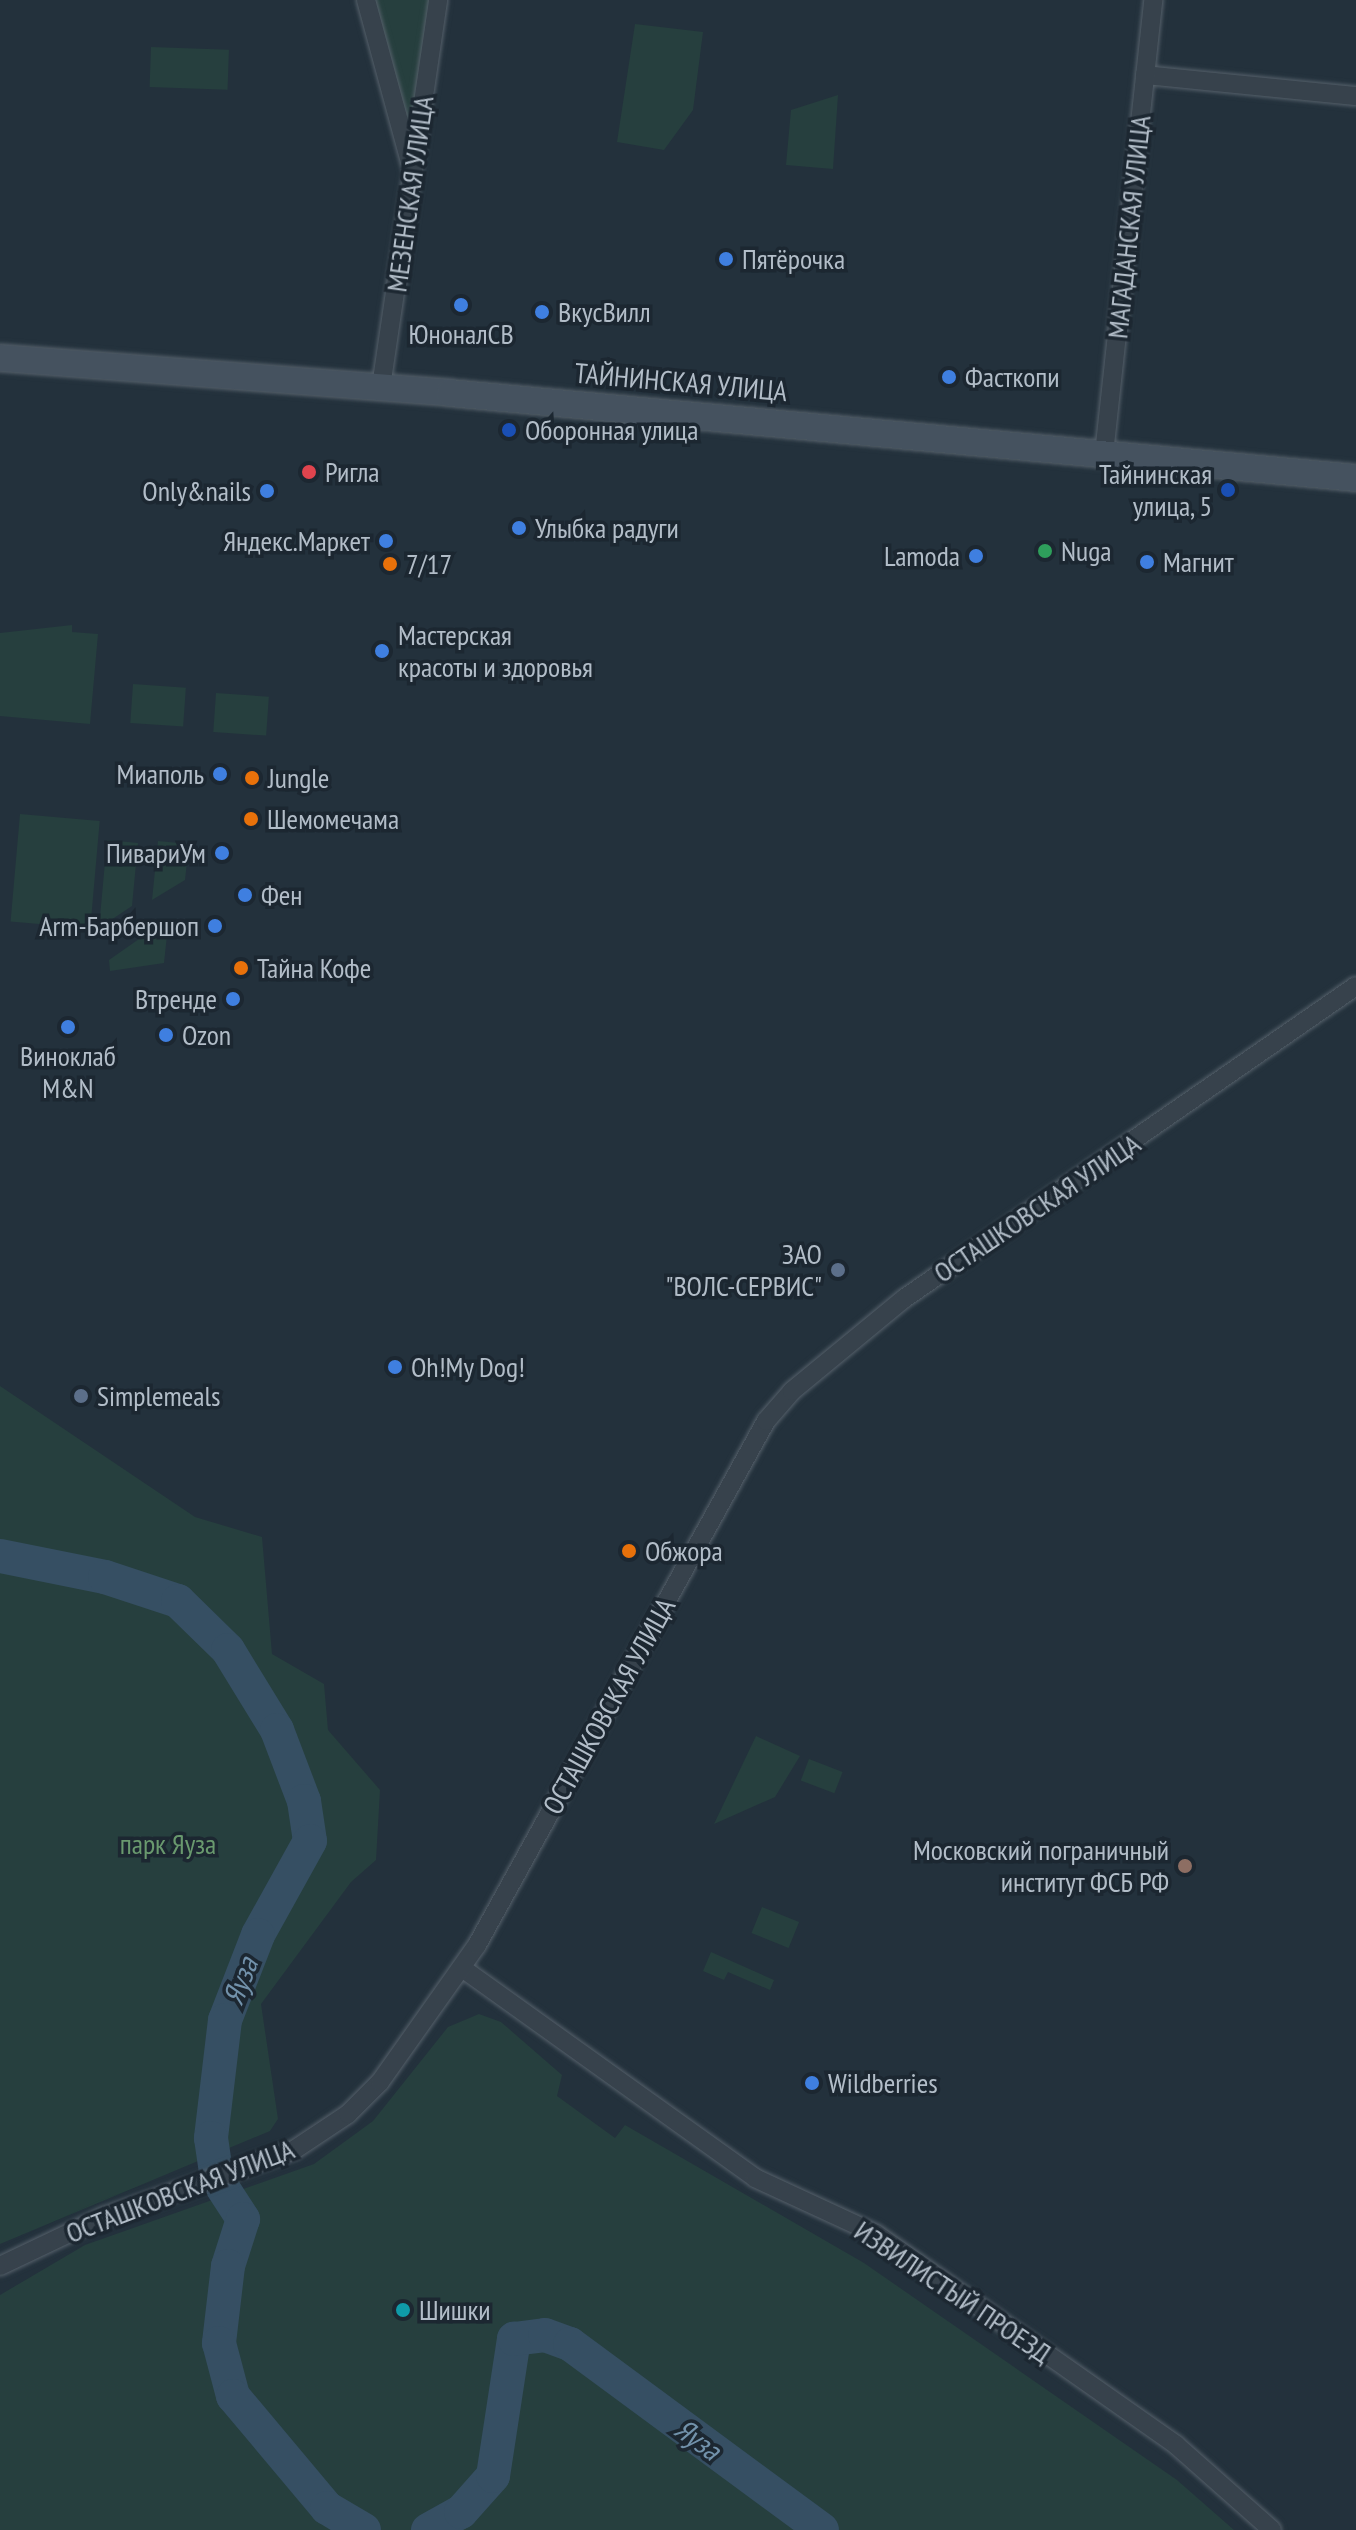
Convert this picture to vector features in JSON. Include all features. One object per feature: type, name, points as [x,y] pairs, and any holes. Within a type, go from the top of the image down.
[{"type":"main road","name":"ТАЙНИНСКАЯ УЛИЦА","points":[[0,358],[381,387],[1356,478]]},
{"type":"street","points":[[366,0],[413,172]]},
{"type":"street","name":"МЕЗЕНСКАЯ УЛИЦА","points":[[381,387],[438,0]]},
{"type":"street","name":"МАГАДАНСКАЯ УЛИЦА","points":[[1104,454],[1153,0]]},
{"type":"street","points":[[1145,75],[1356,96]]},
{"type":"street","name":"ОСТАШКОВСКАЯ УЛИЦА","points":[[0,2266],[167,2192],[273,2159],[321,2135],[359,2104],[462,1968],[766,1421],[792,1391],[905,1298],[1356,986]]},
{"type":"street","name":"ИЗВИЛИСТЫЙ ПРОЕЗД","points":[[462,1968],[755,2178],[902,2253],[1176,2445],[1272,2530]]},
{"type":"green space","points":[[374,0],[433,0],[412,142]]},
{"type":"green space","points":[[635,24],[703,32],[693,110],[664,150],[617,142]]},
{"type":"green space","points":[[151,47],[229,50],[228,90],[150,87]]},
{"type":"green space","points":[[838,95],[833,169],[786,165],[791,110]]},
{"type":"green space","points":[[72,625],[72,632],[98,634],[90,724],[0,716],[0,633]]},
{"type":"green space","points":[[133,684],[186,688],[183,727],[130,723]]},
{"type":"green space","points":[[216,693],[269,697],[266,736],[213,732]]},
{"type":"green space","points":[[20,814],[100,821],[90,929],[11,922]]},
{"type":"green space","points":[[107,840],[138,843],[132,906],[99,928]]},
{"type":"green space","points":[[158,841],[189,844],[185,880],[152,900]]},
{"type":"green space","points":[[159,925],[168,926],[164,963],[110,971],[109,960]]},
{"type":"green space","name":"парк Яуза","points":[[0,1386],[195,1517],[262,1537],[272,1654],[324,1684],[328,1730],[380,1790],[376,1860],[351,1882],[261,2004],[278,2119],[270,2131],[0,2244]]},
{"type":"green space","points":[[756,1736],[800,1756],[775,1797],[714,1824]]},
{"type":"green space","points":[[809,1759],[843,1772],[834,1793],[801,1780]]},
{"type":"green space","points":[[762,1907],[799,1922],[789,1948],[752,1933]]},
{"type":"green space","points":[[711,1952],[774,1980],[770,1990],[728,1972],[724,1980],[703,1971]]},
{"type":"green space","points":[[479,2014],[501,2022],[562,2075],[557,2096],[615,2138],[625,2125],[864,2263],[1177,2480],[1234,2530],[0,2530],[0,2295],[85,2245],[314,2164],[373,2121],[448,2027]]},
{"type":"water","points":[[753,2459],[836,2530],[811,2530],[737,2477]]},
{"type":"waterway","name":"Яуза","points":[[0,1556],[105,1577],[178,1601],[228,1650],[277,1730],[304,1801],[310,1841],[258,1935],[225,2020],[211,2138],[217,2179],[243,2219],[228,2266],[219,2343],[233,2396],[327,2508],[364,2530]]},
{"type":"waterway","name":"Яуза","points":[[428,2530],[461,2512],[493,2476],[514,2339],[545,2335],[570,2344],[822,2530]]},
{"type":"place","name":"Пятёрочка","points":[[726,259]]},
{"type":"place","name":"ЮноналСВ","points":[[461,305]]},
{"type":"place","name":"ВкусВилл","points":[[542,312]]},
{"type":"place","name":"Фасткопи","points":[[949,377]]},
{"type":"place","name":"Оборонная улица","points":[[509,430]]},
{"type":"place","name":"Ригла","points":[[309,472]]},
{"type":"place","name":"Тайнинская улица, 5","points":[[1228,490]]},
{"type":"place","name":"Only&nails","points":[[267,491]]},
{"type":"place","name":"Улыбка радуги","points":[[519,528]]},
{"type":"place","name":"Яндекс.Маркет","points":[[386,541]]},
{"type":"place","name":"Nuga","points":[[1045,551]]},
{"type":"place","name":"Lamoda","points":[[976,556]]},
{"type":"place","name":"Магнит","points":[[1147,562]]},
{"type":"place","name":"7/17","points":[[390,564]]},
{"type":"place","name":"Мастерская красоты и здоровья","points":[[382,651]]},
{"type":"place","name":"Миаполь","points":[[220,774]]},
{"type":"place","name":"Jungle","points":[[252,778]]},
{"type":"place","name":"Шемомечама","points":[[251,819]]},
{"type":"place","name":"ПивариУм","points":[[222,853]]},
{"type":"place","name":"Фен","points":[[245,895]]},
{"type":"place","name":"Arm-Барбершоп","points":[[215,926]]},
{"type":"place","name":"Тайна Кофе","points":[[241,968]]},
{"type":"place","name":"Втренде","points":[[233,999]]},
{"type":"place","name":"Виноклаб М&N","points":[[68,1027]]},
{"type":"place","name":"Ozon","points":[[166,1035]]},
{"type":"place","name":"ЗАО \"ВОЛС-СЕРВИС\"","points":[[838,1270]]},
{"type":"place","name":"Oh!My Dog!","points":[[395,1367]]},
{"type":"place","name":"Simplemeals","points":[[81,1396]]},
{"type":"place","name":"Обжора","points":[[629,1551]]},
{"type":"place","name":"Московский пограничный институт ФСБ РФ","points":[[1185,1866]]},
{"type":"place","name":"Wildberries","points":[[812,2083]]},
{"type":"place","name":"Шишки","points":[[403,2310]]}]
